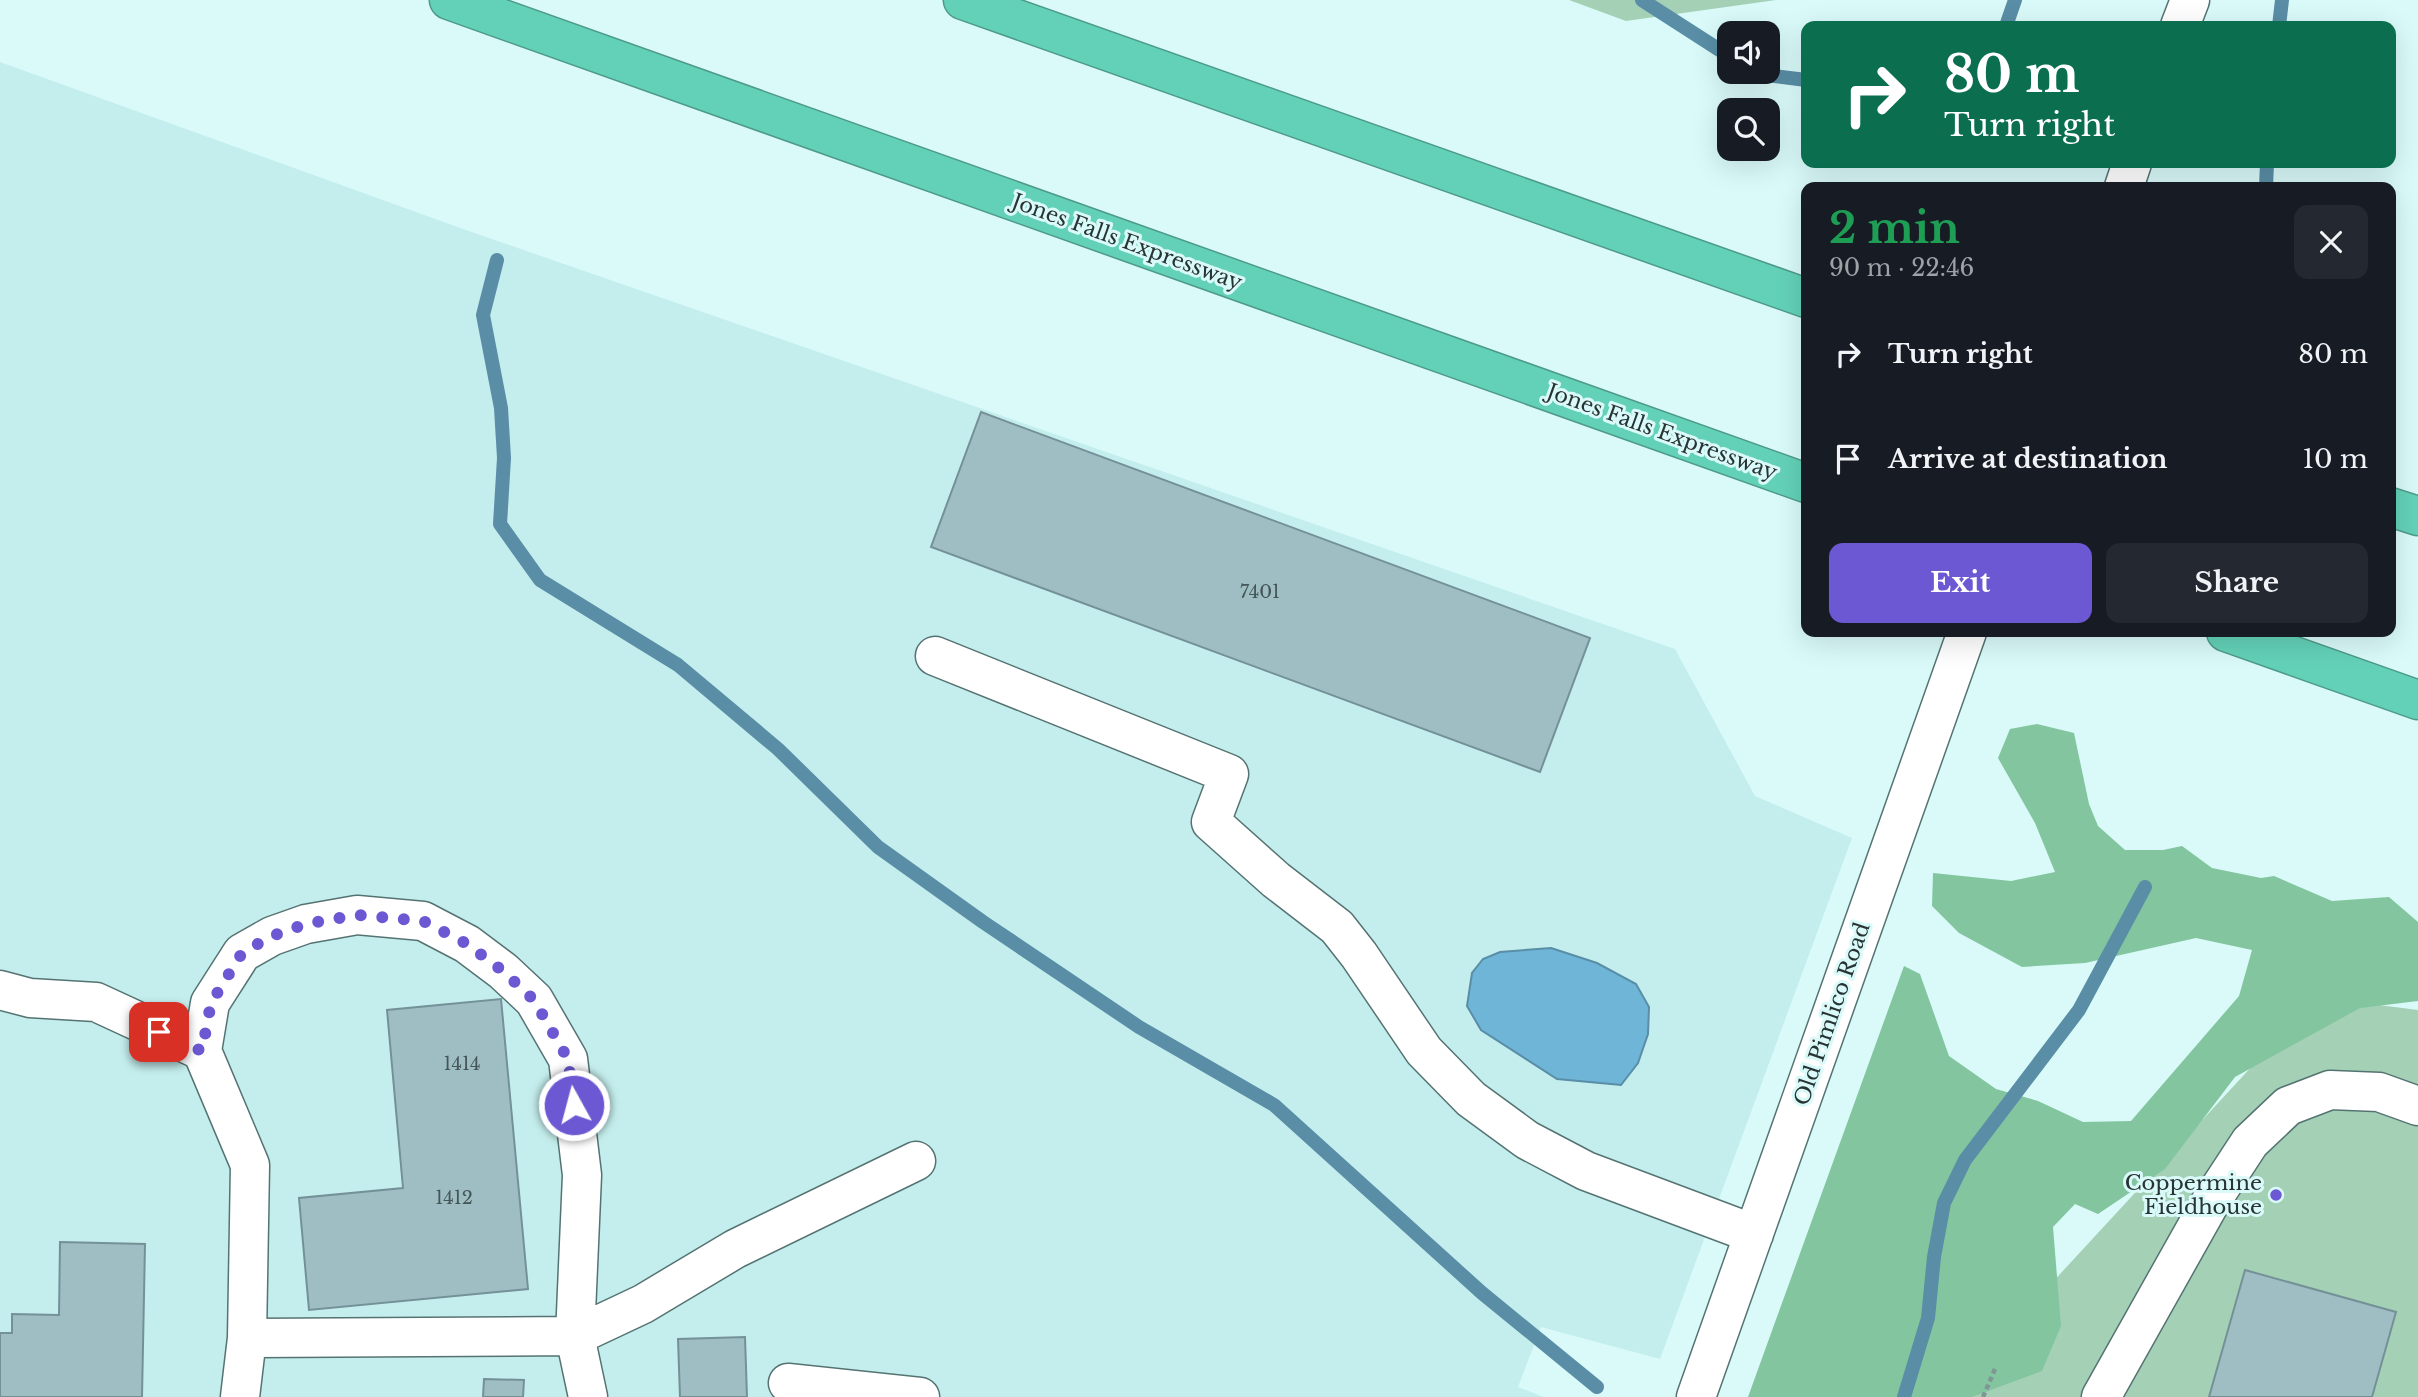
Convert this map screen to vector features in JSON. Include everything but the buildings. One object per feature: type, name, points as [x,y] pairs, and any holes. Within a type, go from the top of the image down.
[{"type":"highway","name":"Jones Falls Expressway","points":[[449,0],[1801,481]]},
{"type":"highway","points":[[963,0],[1801,297]]},
{"type":"highway","points":[[2396,509],[2418,516]]},
{"type":"highway","points":[[2240,637],[2418,700]]},
{"type":"street","points":[[2182,21],[2190,0]]},
{"type":"street","name":"Old Pimlico Road","points":[[1696,1397],[1965,637]]},
{"type":"street","points":[[934,656],[1229,774],[1210,822],[1276,880],[1337,927],[1424,1051],[1471,1099],[1527,1140],[1586,1171],[1755,1234]]},
{"type":"street","points":[[240,1397],[247,1338],[250,1165],[202,1051],[211,1003],[242,953],[272,936],[306,924],[357,915],[423,921],[467,944],[503,971],[534,1000],[568,1059],[582,1175],[575,1336],[588,1397]]},
{"type":"street","points":[[0,990],[30,998],[96,1002],[202,1051]]},
{"type":"street","points":[[2101,1397],[2210,1203],[2250,1142],[2288,1107],[2330,1090],[2379,1092],[2418,1106]]},
{"type":"street","points":[[247,1338],[575,1336],[643,1304],[735,1249],[916,1161]]},
{"type":"street","points":[[788,1383],[920,1397]]},
{"type":"path","points":[[1983,1397],[1995,1369]]},
{"type":"shaded area","points":[[0,62],[463,229],[1675,649],[1755,796],[1852,838],[1660,1359],[1541,1327],[1518,1387],[1544,1397],[0,1397]]},
{"type":"green space","points":[[1569,0],[1776,0],[1626,21]]},
{"type":"green space","points":[[2037,724],[2074,733],[2089,804],[2098,826],[2125,850],[2163,850],[2182,846],[2212,868],[2261,878],[2274,876],[2332,901],[2389,897],[2418,922],[2418,1001],[2360,1008],[2235,1077],[2165,1169],[2098,1214],[2075,1204],[2053,1227],[2061,1326],[2042,1371],[1972,1397],[1748,1397],[1904,966],[1920,974],[1949,1056],[1996,1089],[2038,1101],[2083,1122],[2131,1121],[2239,996],[2252,950],[2196,938],[2085,963],[2022,967],[1959,933],[1932,906],[1933,873],[2011,881],[2055,872],[2035,823],[1998,758],[2010,729]]},
{"type":"green space","name":"Coppermine Fieldhouse","points":[[2316,997],[2418,1010],[2418,1397],[1957,1397],[1963,1379]]},
{"type":"water","points":[[1551,948],[1597,963],[1636,984],[1649,1007],[1648,1034],[1638,1063],[1621,1085],[1557,1079],[1481,1030],[1467,1006],[1472,973],[1483,959],[1500,952]]},
{"type":"waterway","points":[[1642,0],[1717,48]]},
{"type":"waterway","points":[[2008,21],[2015,0]]},
{"type":"waterway","points":[[2280,21],[2282,0]]},
{"type":"waterway","points":[[1780,77],[1801,79]]},
{"type":"waterway","points":[[2266,182],[2267,168]]},
{"type":"waterway","points":[[497,260],[483,315],[501,408],[504,458],[500,524],[540,580],[678,665],[778,749],[878,847],[983,922],[1139,1027],[1274,1105],[1482,1293],[1597,1387]]},
{"type":"waterway","points":[[1904,1397],[1928,1318],[1934,1257],[1944,1203],[1965,1160],[2079,1010],[2145,887]]},
{"type":"place","name":"Coppermine Fieldhouse","points":[[2276,1195]]},
{"type":"route","points":[[159,1032],[202,1051],[211,1003],[226,975],[242,953],[272,936],[306,924],[357,915],[423,921],[467,944],[503,971],[534,1000],[568,1059],[574,1105]]}]
